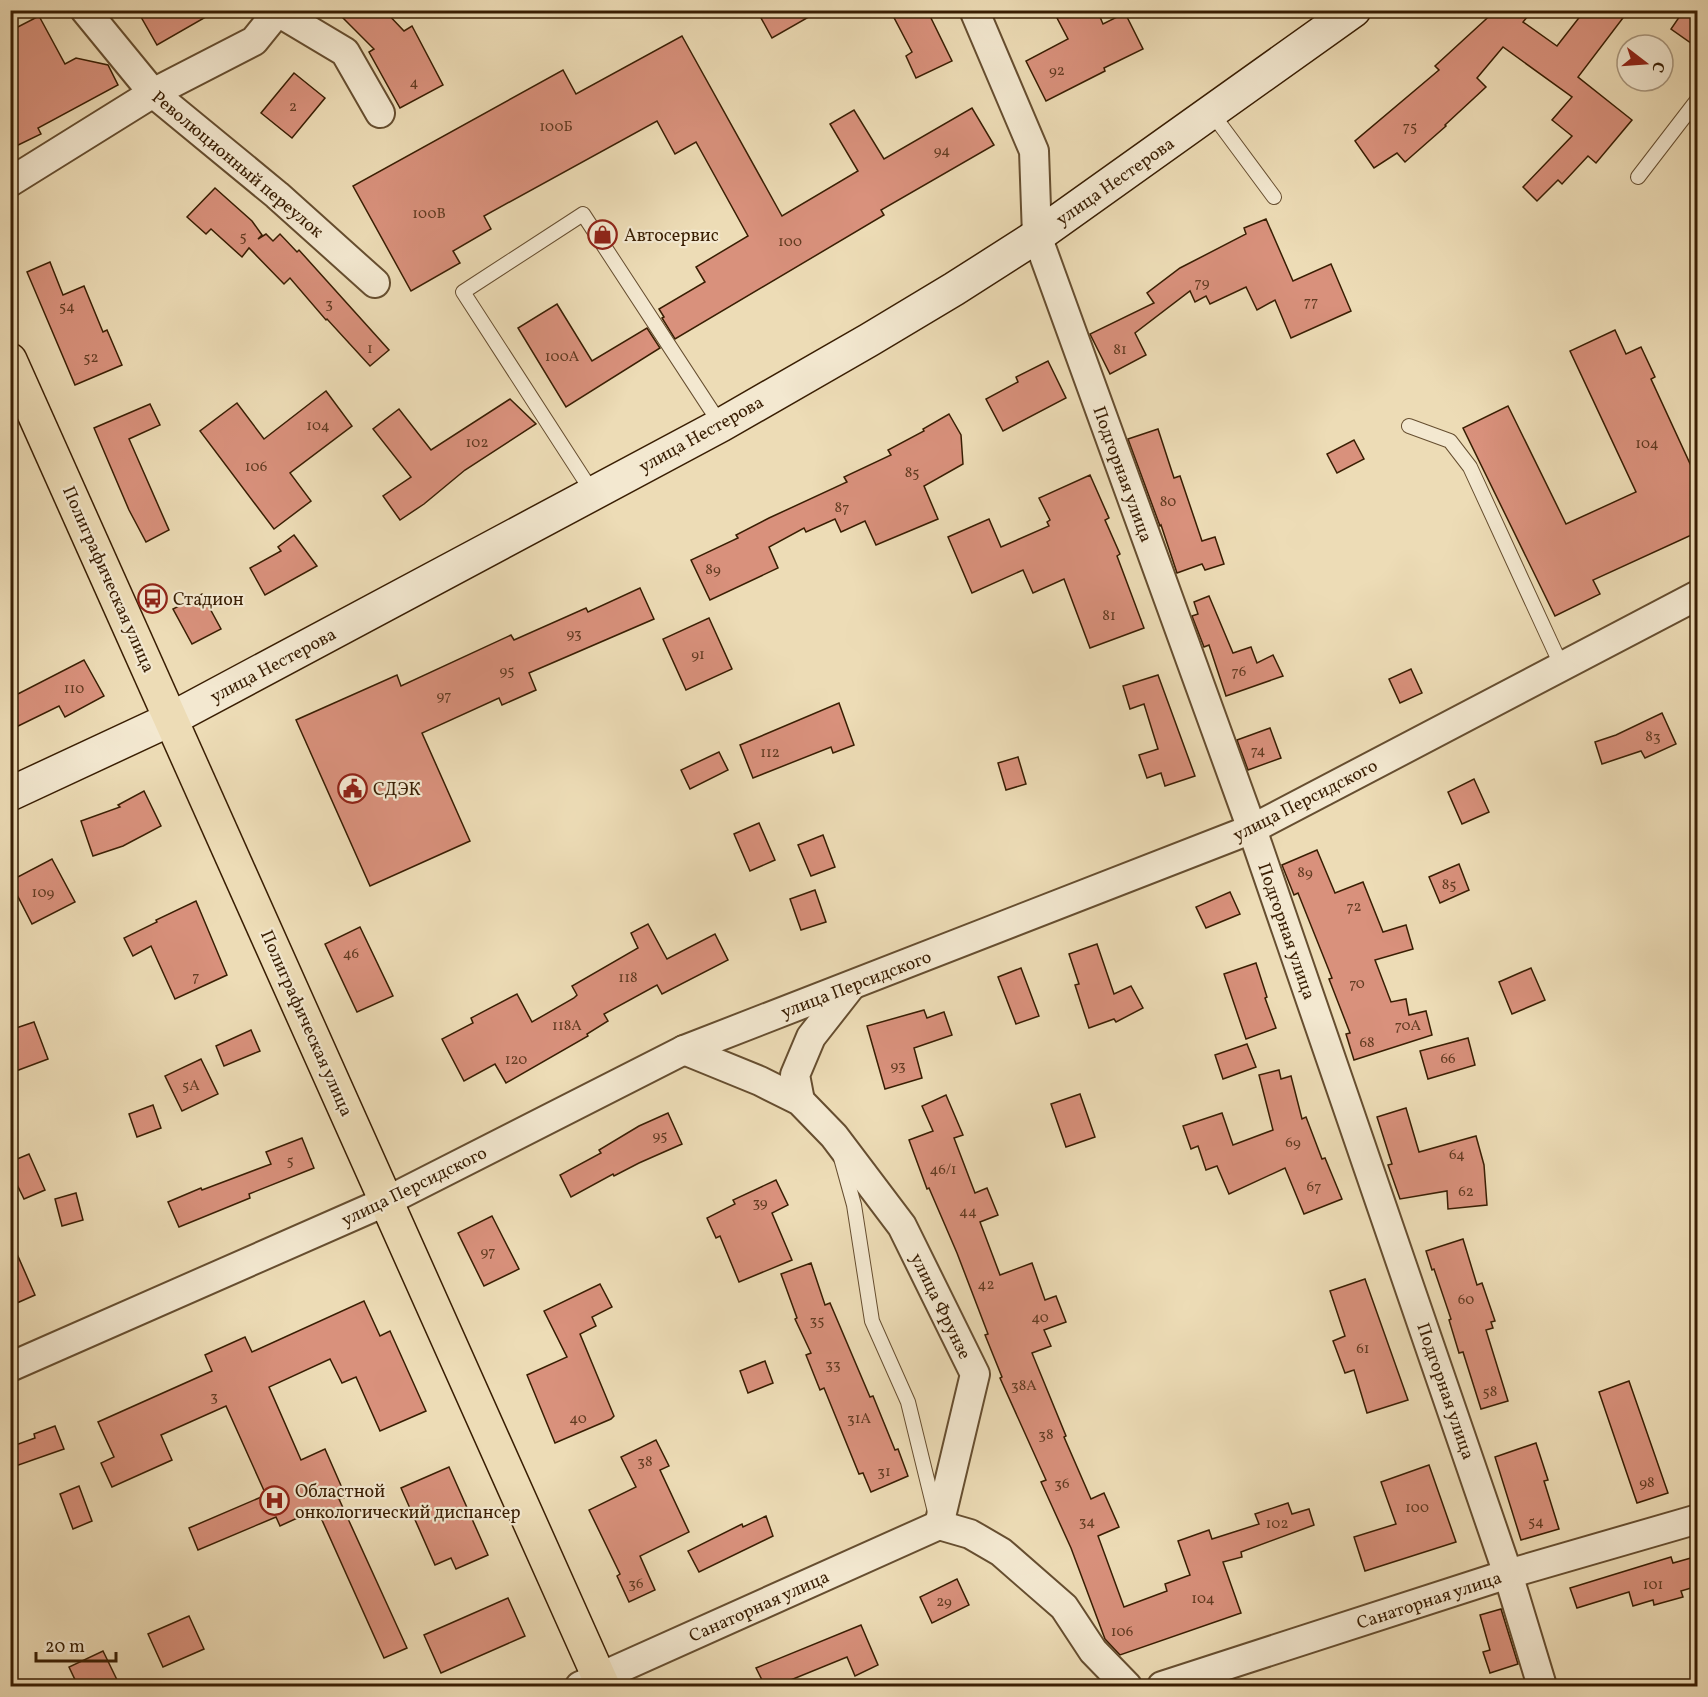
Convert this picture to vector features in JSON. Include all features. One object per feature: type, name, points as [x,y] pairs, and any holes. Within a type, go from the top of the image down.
[{"type":"main road","name":"улица Нестерова","points":[[10,794],[171,719],[721,425],[954,289],[1037,236],[1354,10]]},
{"type":"main road","name":"Полиграфическая улица","points":[[10,360],[387,1202],[594,1683]]},
{"type":"street","name":"Революционный переулок","points":[[85,10],[153,93],[277,195],[375,283]]},
{"type":"street","name":"Подгорная улица","points":[[974,10],[1034,152],[1037,236],[1252,829],[1508,1574],[1542,1686]]},
{"type":"street","points":[[10,182],[153,93],[254,41],[278,11],[345,52],[380,113]]},
{"type":"street","name":"улица Персидского","points":[[10,1367],[387,1202],[684,1050],[1252,829],[1698,595]]},
{"type":"street","points":[[800,1101],[795,1075],[811,1036],[851,986]]},
{"type":"street","name":"улица Фрунзе","points":[[684,1050],[760,1081],[800,1101],[834,1136],[902,1226],[975,1374],[939,1525]]},
{"type":"street","name":"Санаторная улица","points":[[1162,1686],[1508,1574],[1698,1518]]},
{"type":"street","points":[[939,1525],[970,1534],[1001,1552],[1064,1607],[1093,1651],[1126,1686]]},
{"type":"street","name":"Санаторная улица","points":[[594,1683],[939,1525]]},
{"type":"lane","points":[[1638,177],[1698,99]]},
{"type":"lane","points":[[1211,112],[1274,197]]},
{"type":"lane","points":[[593,493],[463,292],[583,214],[721,425]]},
{"type":"lane","points":[[1409,426],[1450,441],[1470,467],[1562,667]]},
{"type":"lane","points":[[834,1136],[854,1205],[872,1321],[908,1402],[939,1525]]},
{"type":"building","points":[[137,10],[218,10],[157,45]]},
{"type":"building","points":[[335,10],[384,10],[404,31],[412,26],[443,85],[400,108],[369,52],[374,49]]},
{"type":"building","points":[[775,10],[821,10],[772,38],[761,18]]},
{"type":"building","points":[[890,10],[927,10],[952,61],[916,78],[906,56],[912,52]]},
{"type":"building","points":[[1071,10],[1097,10],[1103,24],[1125,13],[1143,49],[1046,101],[1026,61],[1068,39],[1057,18]]},
{"type":"building","points":[[1496,10],[1533,10],[1523,22],[1557,46],[1585,10],[1629,10],[1578,77],[1632,120],[1596,163],[1588,156],[1562,184],[1558,180],[1537,201],[1523,187],[1572,136],[1552,120],[1572,97],[1503,47],[1477,78],[1486,87],[1446,126],[1405,162],[1397,153],[1374,168],[1355,141],[1439,70],[1435,66]]},
{"type":"building","points":[[1684,10],[1698,10],[1698,48],[1671,29]]},
{"type":"building","points":[[39,16],[65,64],[76,58],[108,65],[118,85],[38,128],[41,134],[10,149],[10,31]]},
{"type":"building","points":[[682,36],[782,216],[858,171],[830,124],[854,110],[884,159],[972,108],[994,145],[881,210],[884,215],[675,339],[659,309],[705,282],[696,267],[748,236],[696,142],[675,154],[657,121],[484,216],[491,229],[453,251],[460,263],[411,291],[353,186],[563,70],[576,94]]},
{"type":"building","points":[[294,73],[325,98],[292,138],[261,113]]},
{"type":"building","points":[[215,188],[252,221],[262,235],[258,239],[266,234],[273,241],[280,234],[297,252],[299,250],[389,350],[370,366],[290,278],[284,284],[249,248],[242,257],[211,229],[206,234],[187,217]]},
{"type":"building","points":[[1266,219],[1293,281],[1331,264],[1351,311],[1291,338],[1275,300],[1257,310],[1246,287],[1210,304],[1206,296],[1195,302],[1190,291],[1135,333],[1146,355],[1110,374],[1090,334],[1154,303],[1147,293],[1180,268],[1246,234],[1244,228]]},
{"type":"building","points":[[50,262],[63,295],[84,286],[103,332],[107,330],[122,365],[75,385],[27,272]]},
{"type":"building","points":[[557,304],[592,361],[647,328],[660,348],[566,407],[518,328]]},
{"type":"building","points":[[1615,330],[1626,354],[1641,347],[1655,377],[1651,379],[1698,481],[1698,532],[1593,580],[1600,594],[1555,616],[1463,428],[1508,406],[1566,524],[1636,492],[1570,351]]},
{"type":"building","points":[[1048,361],[1066,398],[1003,431],[986,399],[1018,382],[1016,377]]},
{"type":"building","points":[[326,391],[352,426],[290,473],[311,501],[274,529],[200,431],[237,403],[264,439]]},
{"type":"building","points":[[510,399],[536,424],[465,470],[424,504],[400,520],[383,496],[411,477],[373,429],[399,409],[431,450]]},
{"type":"building","points":[[150,404],[160,425],[129,439],[169,530],[146,542],[129,510],[94,428]]},
{"type":"building","points":[[949,414],[961,435],[963,464],[924,486],[938,519],[876,545],[865,521],[841,532],[835,519],[806,532],[804,528],[769,547],[778,568],[710,600],[691,560],[738,538],[736,535],[769,518],[847,482],[844,477],[891,455],[888,450],[924,431],[923,429]]},
{"type":"building","points":[[1158,429],[1174,478],[1180,476],[1202,541],[1215,537],[1224,564],[1205,570],[1202,564],[1177,573],[1128,439]]},
{"type":"building","points":[[1354,440],[1364,459],[1337,473],[1327,454]]},
{"type":"building","points":[[1090,475],[1109,518],[1105,520],[1120,554],[1117,556],[1144,628],[1090,648],[1064,579],[1033,593],[1023,570],[972,593],[948,537],[989,519],[1001,547],[1049,526],[1047,522],[1050,520],[1039,498]]},
{"type":"building","points":[[294,535],[317,566],[265,595],[250,568],[281,551],[278,547]]},
{"type":"building","points":[[640,588],[654,619],[529,673],[536,690],[502,705],[499,698],[422,733],[470,841],[370,886],[296,720],[397,675],[401,686],[511,635],[514,640],[586,608],[588,612]]},
{"type":"building","points":[[202,594],[221,629],[192,644],[173,609]]},
{"type":"building","points":[[1209,596],[1233,653],[1251,647],[1257,663],[1273,655],[1283,676],[1226,696],[1209,645],[1204,647],[1192,616],[1198,614],[1194,602]]},
{"type":"building","points":[[709,618],[732,669],[686,690],[663,639]]},
{"type":"building","points":[[84,660],[104,696],[65,717],[59,706],[10,730],[10,698]]},
{"type":"building","points":[[1411,669],[1422,693],[1400,703],[1389,679]]},
{"type":"building","points":[[1158,675],[1195,776],[1165,786],[1161,773],[1147,778],[1139,755],[1158,749],[1144,704],[1130,709],[1123,686]]},
{"type":"building","points":[[839,703],[854,745],[833,753],[831,747],[753,778],[740,745]]},
{"type":"building","points":[[1662,713],[1676,744],[1645,758],[1641,751],[1602,764],[1595,742],[1616,735]]},
{"type":"building","points":[[1270,728],[1281,758],[1248,770],[1237,740]]},
{"type":"building","points":[[719,752],[728,770],[690,789],[681,770]]},
{"type":"building","points":[[1018,757],[1026,784],[1006,790],[998,763]]},
{"type":"building","points":[[1474,779],[1489,812],[1462,824],[1448,792]]},
{"type":"building","points":[[144,791],[161,826],[123,846],[93,856],[81,821],[120,807],[118,805]]},
{"type":"building","points":[[759,823],[775,860],[750,871],[734,834]]},
{"type":"building","points":[[823,835],[835,867],[811,876],[798,845]]},
{"type":"building","points":[[1317,850],[1335,893],[1363,882],[1383,932],[1406,925],[1413,949],[1375,960],[1391,1002],[1406,999],[1409,1015],[1426,1011],[1432,1035],[1354,1060],[1346,1034],[1350,1033],[1329,979],[1332,978],[1298,893],[1294,895],[1282,865]]},
{"type":"building","points":[[52,859],[75,902],[32,924],[10,881]]},
{"type":"building","points":[[1459,864],[1469,890],[1440,903],[1429,877]]},
{"type":"building","points":[[815,890],[826,922],[801,930],[790,899]]},
{"type":"building","points":[[1230,892],[1240,914],[1206,928],[1196,907]]},
{"type":"building","points":[[196,901],[227,975],[175,999],[151,946],[133,956],[124,938]]},
{"type":"building","points":[[648,924],[667,959],[715,934],[728,960],[662,994],[657,985],[604,1014],[608,1021],[587,1034],[588,1036],[506,1083],[495,1064],[464,1081],[442,1039],[473,1023],[471,1018],[517,994],[532,1022],[574,998],[577,995],[572,986],[638,948],[631,933]]},
{"type":"building","points":[[360,927],[393,996],[357,1012],[325,944]]},
{"type":"building","points":[[1097,944],[1114,994],[1131,986],[1143,1008],[1116,1022],[1114,1019],[1089,1028],[1075,985],[1079,984],[1069,954]]},
{"type":"building","points":[[1256,963],[1276,1028],[1246,1039],[1224,974]]},
{"type":"building","points":[[1021,968],[1039,1016],[1016,1024],[998,977]]},
{"type":"building","points":[[1531,968],[1545,1000],[1512,1014],[1499,982]]},
{"type":"building","points":[[924,1010],[927,1018],[944,1012],[952,1035],[914,1048],[922,1078],[885,1089],[867,1026]]},
{"type":"building","points":[[34,1022],[48,1059],[16,1071],[10,1057],[10,1030]]},
{"type":"building","points":[[251,1030],[260,1051],[224,1066],[216,1046]]},
{"type":"building","points":[[1468,1038],[1475,1065],[1428,1079],[1420,1051]]},
{"type":"building","points":[[1247,1044],[1256,1067],[1223,1079],[1215,1055]]},
{"type":"building","points":[[201,1059],[218,1094],[182,1111],[165,1076]]},
{"type":"building","points":[[1279,1070],[1281,1079],[1291,1076],[1302,1119],[1306,1117],[1322,1159],[1325,1158],[1342,1199],[1304,1214],[1285,1168],[1229,1194],[1217,1166],[1206,1170],[1198,1146],[1191,1149],[1183,1126],[1222,1113],[1233,1145],[1273,1130],[1259,1075]]},
{"type":"building","points":[[1080,1094],[1095,1137],[1066,1147],[1051,1104]]},
{"type":"building","points":[[946,1095],[963,1135],[954,1138],[975,1193],[987,1188],[998,1215],[980,1222],[1000,1275],[1032,1263],[1045,1300],[1056,1296],[1066,1322],[1044,1330],[1051,1346],[1032,1353],[1066,1436],[1064,1437],[1091,1499],[1104,1493],[1119,1527],[1098,1536],[1124,1607],[1167,1591],[1165,1584],[1190,1575],[1178,1541],[1209,1530],[1212,1539],[1259,1524],[1255,1514],[1288,1503],[1292,1514],[1309,1509],[1314,1525],[1241,1552],[1242,1557],[1223,1562],[1241,1613],[1120,1655],[1105,1639],[1071,1548],[1041,1482],[1046,1480],[1000,1378],[1002,1377],[985,1335],[988,1334],[957,1253],[929,1188],[927,1189],[909,1140],[933,1131],[922,1106]]},
{"type":"building","points":[[153,1105],[161,1128],[137,1137],[129,1114]]},
{"type":"building","points":[[1406,1108],[1419,1152],[1476,1136],[1484,1165],[1487,1205],[1448,1209],[1447,1191],[1400,1199],[1388,1165],[1392,1164],[1377,1117]]},
{"type":"building","points":[[668,1113],[682,1144],[614,1176],[613,1174],[571,1197],[560,1175],[601,1153],[599,1150],[639,1126]]},
{"type":"building","points":[[302,1138],[314,1168],[249,1194],[250,1198],[179,1227],[168,1202],[271,1164],[266,1152]]},
{"type":"building","points":[[29,1154],[45,1190],[24,1199],[10,1170],[10,1162]]},
{"type":"building","points":[[776,1180],[788,1205],[772,1213],[792,1260],[739,1282],[720,1236],[716,1238],[707,1218],[735,1204],[733,1200]]},
{"type":"building","points":[[76,1193],[83,1220],[62,1226],[55,1199]]},
{"type":"building","points":[[492,1216],[519,1269],[484,1286],[458,1233]]},
{"type":"building","points":[[10,1238],[35,1295],[10,1306]]},
{"type":"building","points":[[1463,1239],[1477,1285],[1482,1283],[1495,1321],[1491,1322],[1493,1328],[1486,1330],[1508,1401],[1481,1409],[1463,1352],[1459,1353],[1449,1320],[1451,1319],[1426,1251]]},
{"type":"building","points":[[811,1263],[825,1305],[830,1303],[870,1397],[873,1396],[908,1476],[871,1492],[863,1473],[859,1474],[824,1388],[820,1390],[806,1355],[811,1353],[795,1319],[797,1318],[781,1274]]},
{"type":"building","points":[[1365,1279],[1408,1400],[1367,1413],[1354,1370],[1345,1373],[1333,1341],[1345,1336],[1330,1291]]},
{"type":"building","points":[[600,1284],[612,1307],[592,1317],[596,1326],[580,1334],[614,1416],[555,1443],[527,1375],[567,1357],[544,1311]]},
{"type":"building","points":[[364,1301],[380,1336],[390,1331],[426,1411],[380,1431],[356,1377],[342,1383],[330,1359],[269,1387],[301,1460],[325,1449],[346,1497],[339,1499],[407,1648],[384,1658],[317,1509],[280,1526],[276,1517],[198,1550],[189,1528],[266,1495],[226,1406],[161,1435],[172,1460],[112,1487],[101,1463],[114,1457],[98,1422],[212,1371],[205,1355],[245,1337],[252,1352]]},
{"type":"building","points":[[765,1361],[773,1383],[748,1393],[740,1371]]},
{"type":"building","points":[[1629,1381],[1668,1493],[1637,1503],[1599,1392]]},
{"type":"building","points":[[55,1426],[64,1449],[10,1468],[10,1447],[35,1438],[34,1434]]},
{"type":"building","points":[[656,1440],[669,1466],[660,1470],[689,1532],[640,1556],[655,1590],[629,1602],[617,1576],[620,1574],[589,1510],[636,1487],[621,1457]]},
{"type":"building","points":[[1536,1443],[1548,1480],[1544,1481],[1559,1529],[1521,1540],[1495,1457]]},
{"type":"building","points":[[1429,1465],[1456,1542],[1365,1571],[1354,1537],[1396,1524],[1381,1482]]},
{"type":"building","points":[[449,1467],[488,1555],[456,1569],[451,1558],[435,1565],[401,1488]]},
{"type":"building","points":[[79,1486],[92,1521],[73,1529],[60,1494]]},
{"type":"building","points":[[766,1516],[773,1536],[699,1572],[688,1551],[742,1524],[743,1527]]},
{"type":"building","points":[[1698,1556],[1698,1586],[1681,1591],[1683,1597],[1654,1605],[1653,1600],[1633,1606],[1629,1592],[1577,1608],[1570,1588],[1671,1557],[1673,1563]]},
{"type":"building","points":[[957,1579],[969,1605],[932,1623],[920,1597]]},
{"type":"building","points":[[508,1598],[525,1636],[441,1673],[424,1635]]},
{"type":"building","points":[[1501,1609],[1518,1664],[1490,1673],[1483,1652],[1490,1650],[1480,1615]]},
{"type":"building","points":[[189,1616],[204,1649],[163,1667],[148,1634]]},
{"type":"building","points":[[861,1625],[878,1665],[855,1676],[847,1657],[776,1686],[765,1686],[756,1668]]},
{"type":"building","points":[[103,1651],[120,1686],[78,1686],[69,1667]]},
{"type":"place","name":"Автосервис","points":[[603,235]]},
{"type":"place","name":"Стадион","points":[[152,599]]},
{"type":"place","name":"СДЭК","points":[[352,789]]},
{"type":"place","name":"Областной онкологический диспансер","points":[[274,1501]]}]
